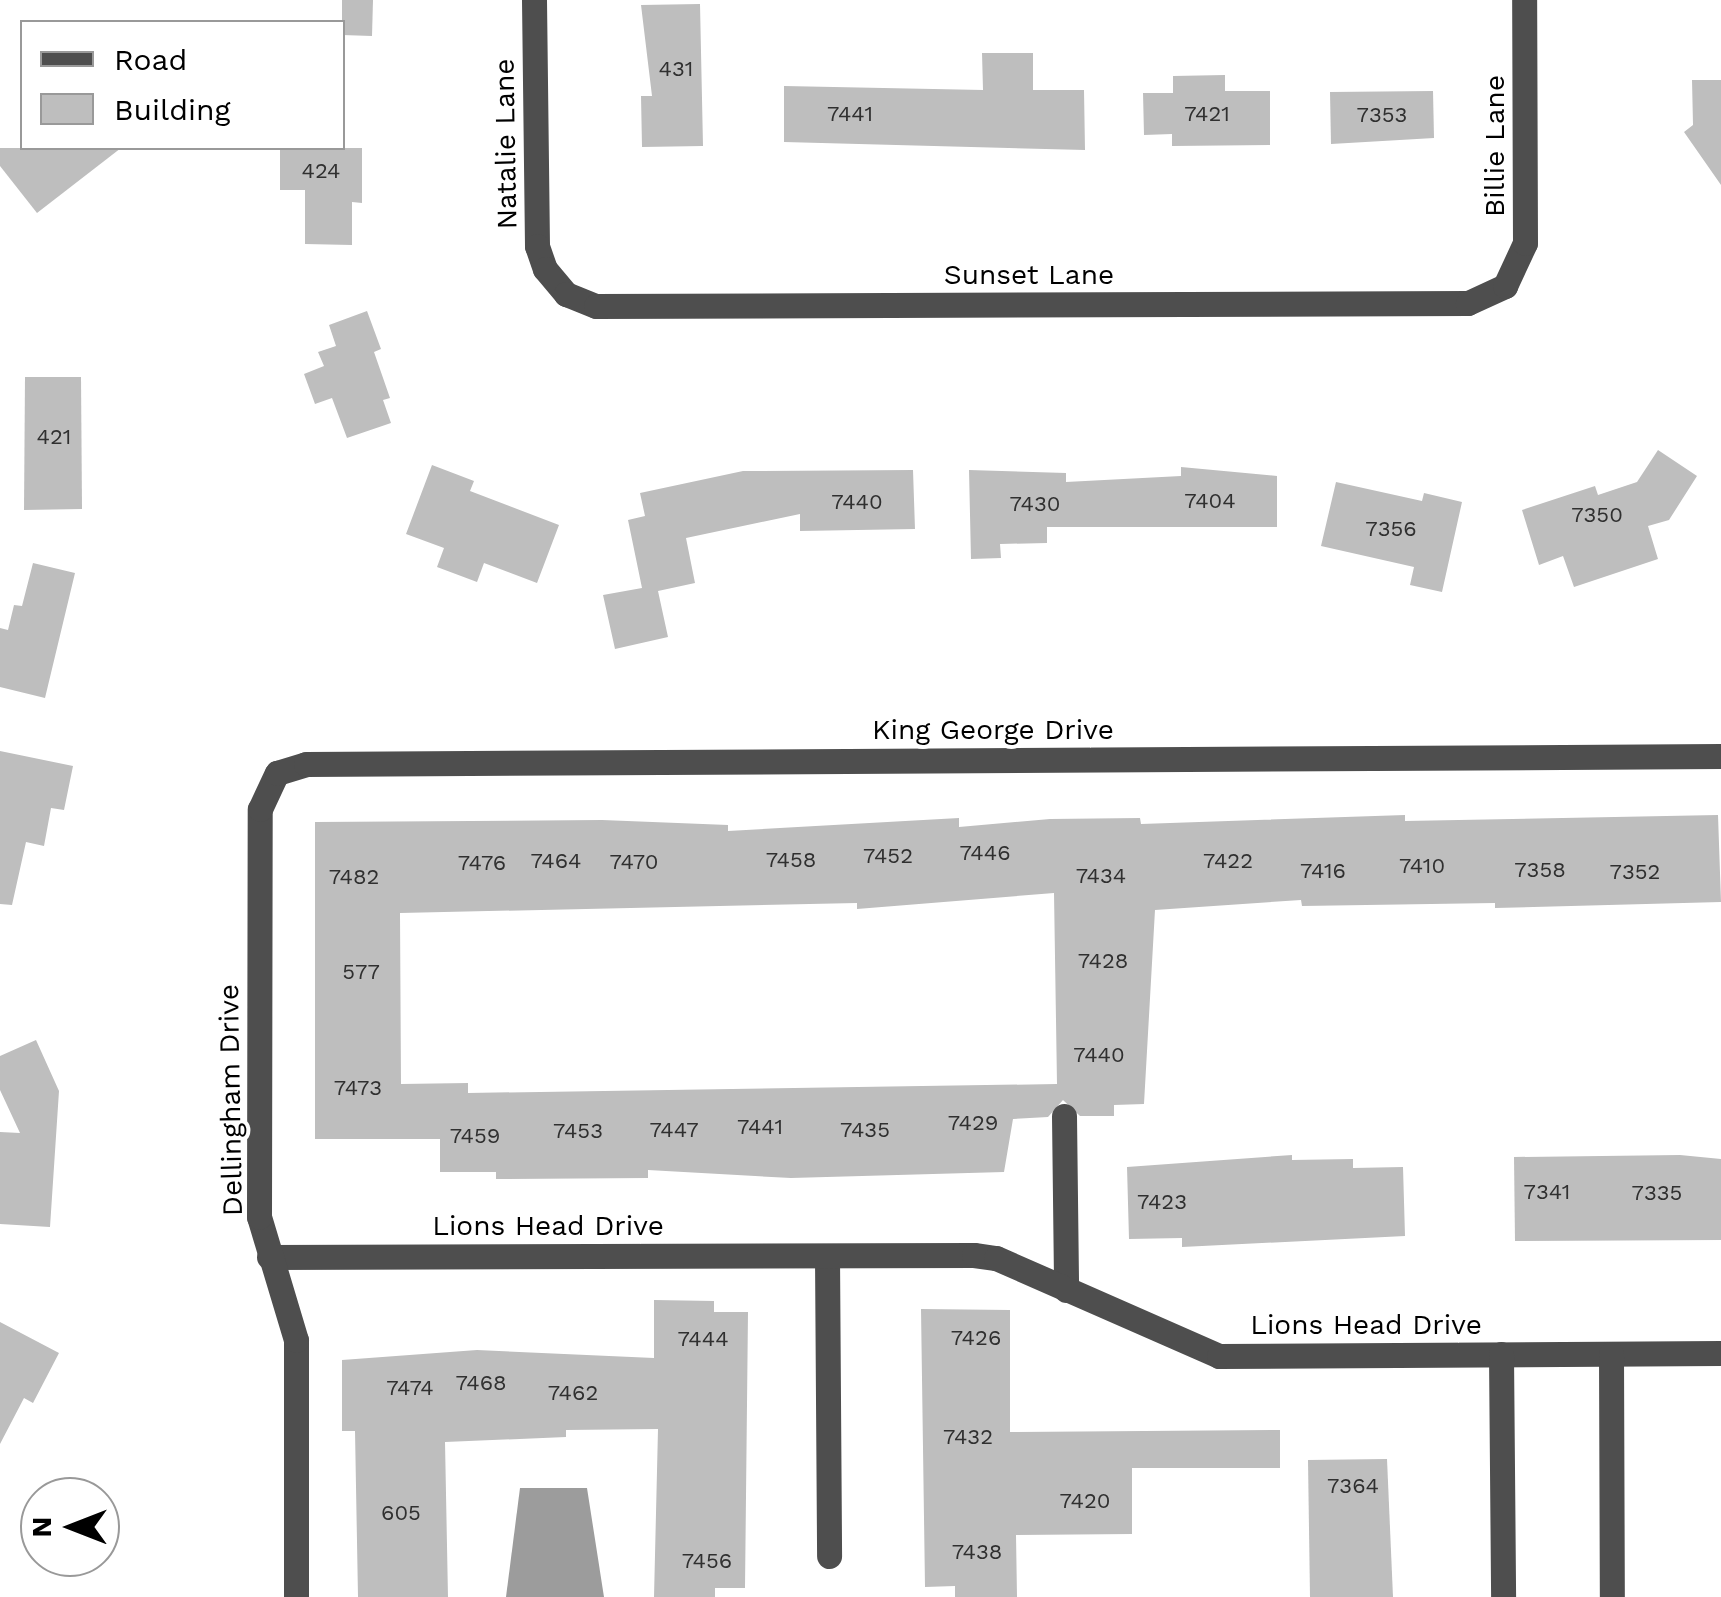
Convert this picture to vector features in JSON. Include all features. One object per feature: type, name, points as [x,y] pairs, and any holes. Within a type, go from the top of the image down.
[{"type":"street","name":"Natalie Lane","points":[[534,0],[537,246],[556,282]]},
{"type":"street","name":"Billie Lane","points":[[1506,286],[1525,243],[1524,0]]},
{"type":"street","name":"Sunset Lane","points":[[556,282],[596,306],[1468,303],[1506,286]]},
{"type":"street","name":"King George Drive","points":[[270,780],[306,764],[1721,756]]},
{"type":"street","name":"Dellingham Drive","points":[[270,780],[260,808],[259,1217],[296,1340],[296,1597]]},
{"type":"street","points":[[1064,1116],[1066,1290]]},
{"type":"street","points":[[827,1256],[829,1556]]},
{"type":"street","name":"Lions Head Drive","points":[[269,1257],[985,1256],[1219,1356],[1721,1353]]},
{"type":"street","name":"Lions Head Drive","points":[[1501,1354],[1504,1597]]},
{"type":"street","points":[[1611,1354],[1612,1597]]},
{"type":"shaded area","points":[[520,1488],[587,1488],[604,1597],[506,1597]]},
{"type":"building","points":[[342,0],[373,0],[372,36],[345,35]]},
{"type":"building","points":[[700,4],[703,146],[642,147],[641,96],[652,96],[641,5]]},
{"type":"building","points":[[982,53],[1033,53],[1033,90],[1084,90],[1085,150],[784,142],[784,86],[983,90]]},
{"type":"building","points":[[1225,75],[1225,91],[1270,91],[1270,145],[1172,146],[1172,134],[1144,135],[1143,93],[1173,93],[1173,76]]},
{"type":"building","points":[[1692,80],[1721,80],[1721,185],[1684,132],[1693,125]]},
{"type":"building","points":[[1433,91],[1434,138],[1331,144],[1330,92]]},
{"type":"building","points":[[0,148],[118,150],[37,213],[0,166]]},
{"type":"building","points":[[362,148],[362,203],[352,202],[352,245],[305,244],[305,190],[280,190],[280,150]]},
{"type":"building","points":[[367,311],[381,349],[374,352],[390,398],[383,400],[391,423],[347,438],[332,398],[315,404],[304,374],[324,366],[318,352],[336,346],[329,325]]},
{"type":"building","points":[[25,377],[81,377],[82,509],[24,510]]},
{"type":"building","points":[[1658,450],[1697,476],[1669,520],[1648,526],[1658,559],[1574,587],[1563,556],[1539,565],[1522,510],[1595,486],[1598,495],[1637,482]]},
{"type":"building","points":[[432,465],[474,481],[470,491],[559,525],[537,583],[484,563],[477,582],[437,567],[444,548],[406,534]]},
{"type":"building","points":[[1181,467],[1277,476],[1277,527],[1047,527],[1047,543],[1000,544],[1001,558],[971,559],[969,470],[1066,473],[1066,482],[1181,476]]},
{"type":"building","points":[[913,470],[915,529],[800,531],[800,514],[686,538],[695,583],[658,591],[668,637],[615,649],[603,595],[642,588],[628,520],[645,516],[640,493],[743,471]]},
{"type":"building","points":[[1336,482],[1422,501],[1424,493],[1462,502],[1442,592],[1410,585],[1414,567],[1321,546]]},
{"type":"building","points":[[33,563],[75,573],[45,698],[0,687],[0,628],[8,630],[14,605],[22,606]]},
{"type":"building","points":[[0,751],[73,766],[64,810],[51,808],[44,846],[26,842],[12,905],[0,904]]},
{"type":"building","points":[[1405,815],[1405,821],[1718,815],[1721,902],[1495,908],[1495,903],[1302,906],[1301,900],[1155,910],[1144,1104],[1114,1105],[1114,1116],[1080,1116],[1063,1100],[1048,1117],[1013,1119],[1004,1172],[791,1178],[648,1170],[648,1178],[496,1179],[496,1172],[440,1172],[440,1139],[315,1139],[315,822],[602,820],[728,825],[728,831],[959,818],[959,827],[1050,819],[1140,818],[1141,824]],"holes":[[[1054,893],[1057,1084],[468,1093],[468,1083],[401,1084],[400,913],[857,903],[857,909]]]},
{"type":"building","points":[[36,1040],[59,1091],[50,1227],[0,1224],[0,1132],[20,1133],[0,1090],[0,1056]]},
{"type":"building","points":[[1292,1155],[1292,1160],[1353,1159],[1353,1168],[1403,1167],[1405,1236],[1182,1247],[1182,1238],[1129,1239],[1127,1167]]},
{"type":"building","points":[[1680,1155],[1721,1159],[1721,1240],[1515,1241],[1514,1157]]},
{"type":"building","points":[[654,1300],[714,1301],[714,1312],[748,1312],[745,1588],[715,1588],[715,1597],[654,1597],[658,1429],[566,1430],[566,1437],[445,1442],[448,1597],[358,1597],[355,1431],[342,1431],[342,1360],[477,1350],[654,1358]]},
{"type":"building","points":[[921,1309],[1010,1310],[1010,1432],[1280,1430],[1280,1468],[1132,1468],[1132,1534],[1016,1535],[1017,1597],[955,1597],[955,1586],[925,1587]]},
{"type":"building","points":[[0,1322],[59,1353],[33,1403],[24,1398],[0,1444]]},
{"type":"building","points":[[1387,1459],[1393,1597],[1310,1597],[1308,1460]]}]
